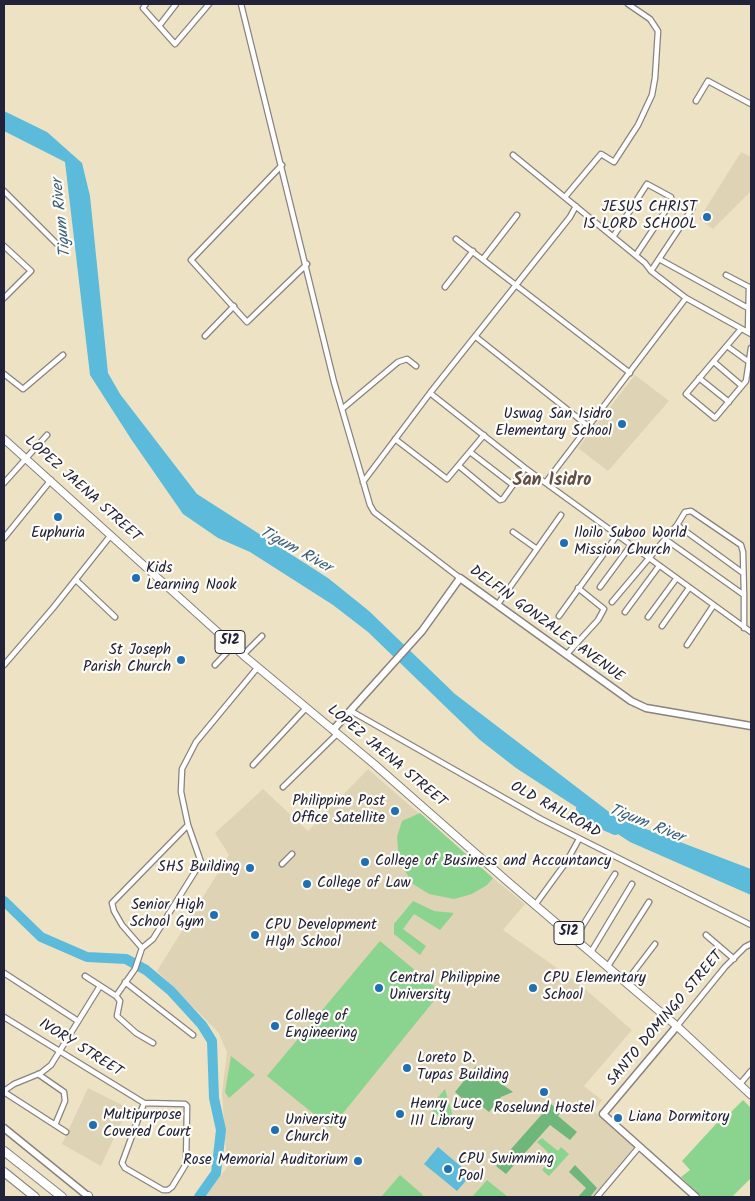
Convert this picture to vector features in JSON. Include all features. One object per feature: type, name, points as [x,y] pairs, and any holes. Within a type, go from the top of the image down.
[{"type":"highway","points":[[4,1151],[62,1197]]},
{"type":"highway","points":[[4,1172],[34,1197]]},
{"type":"main road","name":"LOPEZ JAENA STREET","points":[[4,439],[243,655],[608,966],[677,1026],[751,1095]]},
{"type":"street","points":[[139,4],[144,6],[175,44],[209,4]]},
{"type":"street","points":[[159,26],[176,4]]},
{"type":"street","name":"DELFIN GONZALES AVENUE","points":[[241,4],[342,409],[363,482],[374,512],[460,578],[617,692],[646,708],[751,726]]},
{"type":"street","points":[[565,197],[600,154],[614,162],[638,125],[652,94],[658,31],[650,19],[628,4]]},
{"type":"street","points":[[696,101],[708,81],[751,104]]},
{"type":"street","points":[[513,155],[686,298],[749,333],[749,287],[726,275]]},
{"type":"street","points":[[282,165],[191,260],[247,322],[307,264]]},
{"type":"street","points":[[613,237],[647,184],[672,197],[672,201],[636,255]]},
{"type":"street","points":[[4,191],[57,244]]},
{"type":"street","points":[[363,482],[430,393],[517,285],[576,206]]},
{"type":"street","points":[[651,271],[692,209]]},
{"type":"street","points":[[484,259],[517,215]]},
{"type":"street","points":[[456,238],[630,373]]},
{"type":"street","points":[[4,246],[31,271],[4,298]]},
{"type":"street","points":[[445,287],[474,251]]},
{"type":"street","points":[[659,259],[748,308]]},
{"type":"street","points":[[546,482],[686,298]]},
{"type":"street","points":[[205,336],[234,306]]},
{"type":"street","points":[[741,329],[686,394],[715,418],[746,381],[751,348]]},
{"type":"street","points":[[476,337],[588,426]]},
{"type":"street","points":[[727,346],[749,362]]},
{"type":"street","points":[[4,374],[23,389],[63,355]]},
{"type":"street","points":[[342,409],[403,359],[407,359],[416,366]]},
{"type":"street","points":[[714,362],[742,386]]},
{"type":"street","points":[[699,378],[729,402]]},
{"type":"street","points":[[430,393],[525,468],[751,632]]},
{"type":"street","points":[[4,483],[47,435]]},
{"type":"street","points":[[395,439],[447,479],[484,435]]},
{"type":"street","points":[[470,452],[513,486]]},
{"type":"street","points":[[459,466],[500,500],[503,499],[525,468]]},
{"type":"street","points":[[4,538],[51,480]]},
{"type":"street","points":[[612,602],[677,525],[684,512],[690,511],[741,545],[743,552],[744,628]]},
{"type":"street","points":[[498,604],[561,515]]},
{"type":"street","points":[[677,525],[743,573]]},
{"type":"street","points":[[513,532],[537,549]]},
{"type":"street","points":[[559,616],[618,534]]},
{"type":"street","points":[[4,665],[76,580],[111,535]]},
{"type":"street","points":[[665,539],[744,595]]},
{"type":"street","points":[[600,587],[631,545]]},
{"type":"street","points":[[625,612],[659,566]]},
{"type":"street","points":[[283,787],[335,732],[351,711],[422,631],[460,578]]},
{"type":"street","points":[[648,617],[676,578]]},
{"type":"street","points":[[76,580],[115,617]]},
{"type":"street","points":[[566,655],[598,620],[604,609],[578,588]]},
{"type":"street","points":[[662,626],[689,588]]},
{"type":"street","points":[[687,645],[713,606]]},
{"type":"street","points":[[243,655],[262,636]]},
{"type":"street","points":[[215,664],[233,645]]},
{"type":"street","points":[[116,996],[135,968],[142,948],[153,939],[201,862],[188,826],[181,792],[182,769],[187,755],[258,667]]},
{"type":"street","points":[[253,765],[306,708]]},
{"type":"street","name":"OLD RAILROAD","points":[[351,711],[579,839],[751,925]]},
{"type":"street","points":[[142,948],[122,925],[112,903],[188,826]]},
{"type":"street","points":[[535,905],[568,861],[579,839]]},
{"type":"street","points":[[282,864],[292,854]]},
{"type":"street","points":[[575,938],[615,874]]},
{"type":"street","points":[[591,952],[632,884]]},
{"type":"street","points":[[608,966],[649,902]]},
{"type":"street","points":[[706,935],[734,958]]},
{"type":"street","points":[[626,982],[655,944]]},
{"type":"street","name":"SANTO DOMINGO STREET","points":[[639,1146],[603,1114],[734,958],[751,944]]},
{"type":"street","points":[[4,973],[78,1021]]},
{"type":"street","points":[[85,976],[116,996],[120,1001],[117,1016],[136,1033],[153,1043]]},
{"type":"street","points":[[125,982],[193,1035]]},
{"type":"street","points":[[66,1132],[4,1091],[14,1084],[38,1074],[51,1065],[100,986]]},
{"type":"street","name":"IVORY STREET","points":[[4,1017],[144,1103]]},
{"type":"street","points":[[740,1084],[751,1071]]},
{"type":"street","points":[[38,1074],[64,1092],[65,1101],[55,1125]]},
{"type":"street","points":[[144,1103],[185,1104],[187,1106],[186,1164],[172,1187],[168,1190],[163,1190],[125,1168],[122,1163],[144,1103]]},
{"type":"street","points":[[4,1128],[88,1197]]},
{"type":"street","points":[[597,1197],[639,1146],[696,1197]]},
{"type":"shaded area","points":[[741,152],[751,157],[751,191],[713,229],[699,219]]},
{"type":"shaded area","name":"Uswag San Isidro Elementary School","points":[[635,375],[669,401],[608,471],[578,448]]},
{"type":"shaded area","name":"Central Philippine University","points":[[368,769],[525,904],[503,930],[577,982],[632,1030],[584,1086],[602,1100],[594,1111],[634,1147],[593,1197],[205,1197],[227,1167],[222,1093],[227,1052],[218,1032],[157,971],[229,855],[215,833],[263,789],[308,831]]},
{"type":"shaded area","points":[[88,1088],[128,1108],[101,1166],[62,1144]]},
{"type":"green space","points":[[420,813],[493,878],[487,885],[472,894],[454,899],[429,894],[413,884],[399,861],[397,837],[402,821]]},
{"type":"green space","points":[[413,901],[434,911],[454,913],[440,930],[414,914],[403,929],[426,946],[420,955],[394,934],[394,924]]},
{"type":"green space","points":[[380,941],[441,992],[331,1128],[267,1076]]},
{"type":"green space","points":[[231,1056],[255,1075],[229,1098],[225,1092]]},
{"type":"green space","points":[[476,1066],[513,1092],[501,1097],[489,1112],[473,1099],[469,1104],[455,1092]]},
{"type":"green space","points":[[445,1089],[453,1117],[443,1129],[438,1125],[442,1119],[429,1108]]},
{"type":"green space","points":[[743,1100],[751,1108],[751,1178],[732,1197],[702,1197],[681,1177],[690,1170],[682,1161],[726,1113],[728,1115]]},
{"type":"green space","points":[[551,1104],[561,1112],[558,1116],[577,1132],[570,1140],[550,1125],[506,1174],[496,1166]]},
{"type":"green space","points":[[542,1138],[558,1151],[561,1147],[569,1154],[549,1176],[542,1170],[553,1157],[537,1142]]},
{"type":"green space","points":[[575,1165],[597,1188],[590,1197],[578,1197],[586,1188],[569,1172]]},
{"type":"green space","points":[[400,1175],[423,1195],[421,1197],[381,1197]]},
{"type":"green space","points":[[487,1180],[508,1197],[472,1197]]},
{"type":"water","points":[[4,111],[47,132],[82,163],[90,196],[108,373],[120,394],[197,494],[328,578],[369,611],[455,694],[617,818],[751,869],[751,895],[630,842],[516,768],[480,740],[368,632],[333,605],[250,552],[218,538],[183,514],[131,439],[90,375],[65,162],[4,131]]},
{"type":"water","name":"CPU Swimming Pool","points":[[438,1147],[471,1175],[457,1191],[424,1164]]},
{"type":"waterway","name":"Tigum River","points":[[581,809],[599,823],[615,830]]},
{"type":"waterway","points":[[4,901],[41,937],[87,957],[126,959],[146,970],[171,991],[202,1025],[212,1041],[214,1098],[221,1130],[216,1173],[199,1197]]},
{"type":"place","name":"JESUS CHRIST IS LORD SCHOOL","points":[[707,217]]},
{"type":"place","name":"Uswag San Isidro Elementary School","points":[[622,424]]},
{"type":"place","name":"Euphuria","points":[[58,517]]},
{"type":"place","name":"Iloilo Suboo World Mission Church","points":[[564,543]]},
{"type":"place","name":"Kids Learning Nook","points":[[136,578]]},
{"type":"place","name":"St Joseph Parish Church","points":[[181,660]]},
{"type":"place","name":"Philippine Post Office Satellite","points":[[395,811]]},
{"type":"place","name":"College of Business and Accountancy","points":[[365,862]]},
{"type":"place","name":"SHS Building","points":[[250,868]]},
{"type":"place","name":"College of Law","points":[[307,884]]},
{"type":"place","name":"Senior High School Gym","points":[[214,915]]},
{"type":"place","name":"CPU Development HIgh School","points":[[255,935]]},
{"type":"place","name":"Central Philippine University","points":[[379,988]]},
{"type":"place","name":"CPU Elementary School","points":[[533,988]]},
{"type":"place","name":"College of Engineering","points":[[275,1026]]},
{"type":"place","name":"Loreto D. Tupas Building","points":[[407,1068]]},
{"type":"place","name":"Roselund Hostel","points":[[544,1092]]},
{"type":"place","name":"Henry Luce III Library","points":[[400,1114]]},
{"type":"place","name":"Liana Dormitory","points":[[618,1118]]},
{"type":"place","name":"Multipurpose Covered Court","points":[[93,1125]]},
{"type":"place","name":"University Church","points":[[275,1130]]},
{"type":"place","name":"Rose Memorial Auditorium","points":[[358,1161]]},
{"type":"place","name":"CPU Swimming Pool","points":[[448,1169]]},
{"type":"district","name":"San Isidro","points":[[552,482]]}]
